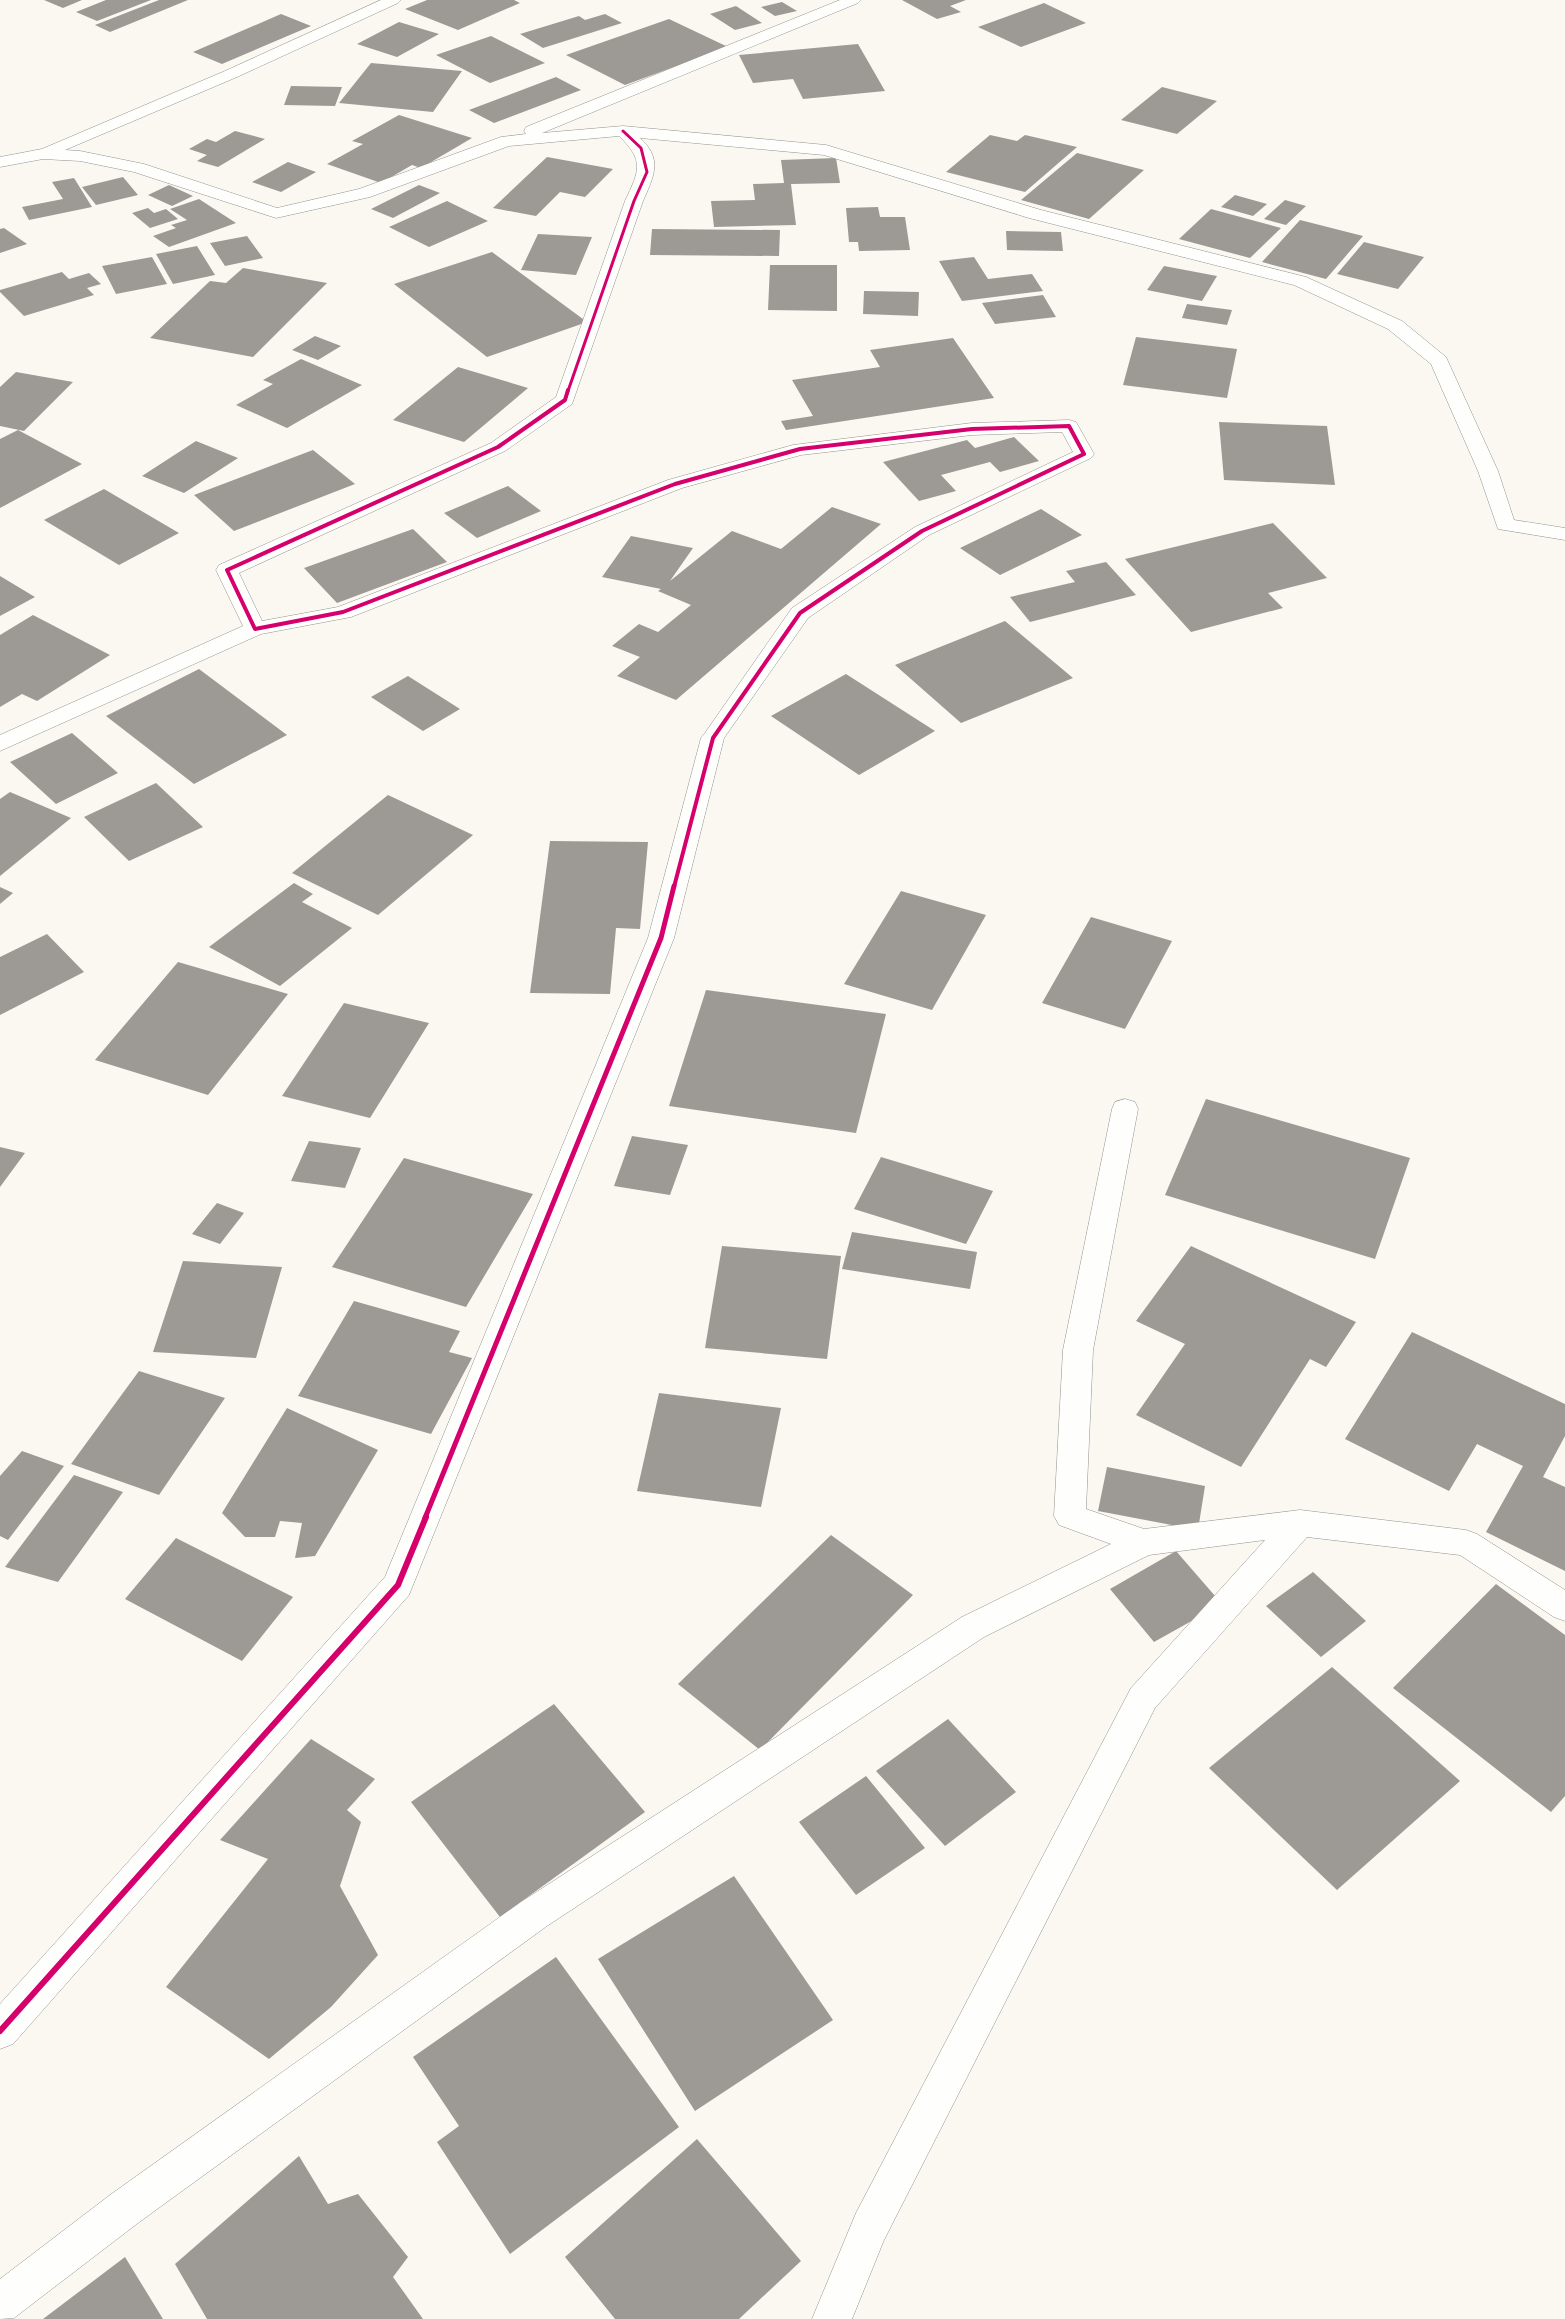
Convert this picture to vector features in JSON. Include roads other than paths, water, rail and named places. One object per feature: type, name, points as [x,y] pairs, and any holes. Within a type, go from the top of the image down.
[{"type":"street","points":[[0,162],[43,154],[232,74],[393,0]]},
{"type":"street","points":[[43,154],[80,156],[138,168],[276,213],[364,193],[507,141],[853,0]]},
{"type":"street","points":[[507,141],[623,131],[826,150],[1034,214],[1300,281],[1395,325],[1438,361],[1488,471],[1505,526],[1565,534]]},
{"type":"street","points":[[255,629],[227,570],[498,447],[565,400],[634,201],[647,172],[642,148],[623,131]]},
{"type":"street","points":[[0,744],[255,629],[343,612],[675,484],[800,449],[972,429],[1068,426],[1084,454],[922,531],[800,613],[713,738],[661,938],[398,1585],[0,2031]]},
{"type":"street","points":[[1125,1109],[1078,1350],[1070,1516],[1144,1542]]},
{"type":"street","points":[[832,2319],[870,2227],[1143,1698],[1300,1523]]},
{"type":"street","points":[[0,2304],[124,2209],[542,1909],[973,1627],[1144,1542],[1300,1523],[1466,1543],[1565,1607]]}]
